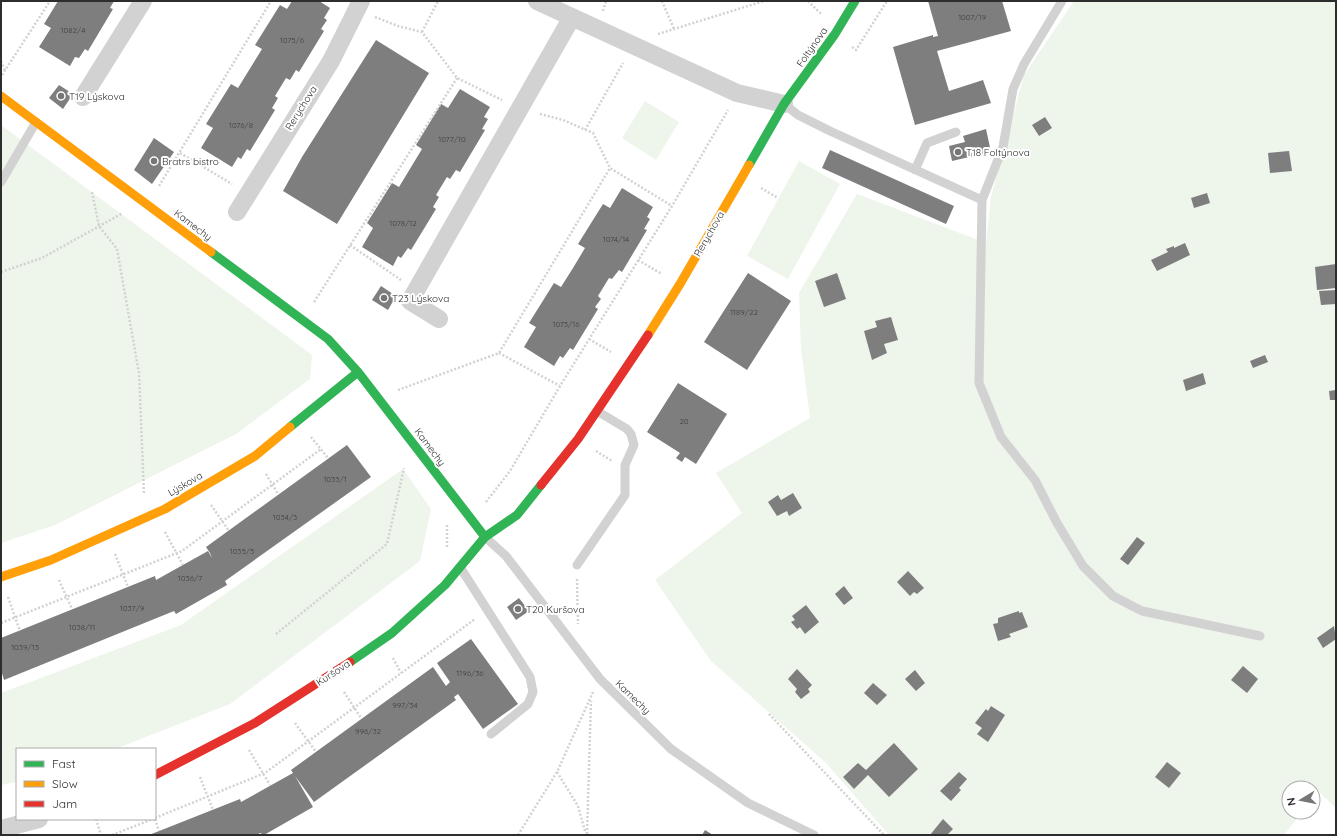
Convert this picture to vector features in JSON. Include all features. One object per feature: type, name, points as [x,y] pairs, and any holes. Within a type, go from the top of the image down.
[{"type":"street","points":[[82,97],[143,1]]},
{"type":"street","points":[[537,1],[737,94],[784,104]]},
{"type":"street","name":"Foltýnova","points":[[784,104],[835,34],[855,1]]},
{"type":"street","name":"Rerychova","points":[[236,212],[365,8]]},
{"type":"street","points":[[439,319],[410,301],[572,17]]},
{"type":"street","name":"Kamechy","points":[[1,96],[328,339],[358,372],[485,537]]},
{"type":"street","name":"Rerychova","points":[[485,537],[517,515],[578,439],[630,364],[680,284],[784,104]]},
{"type":"street","name":"Lýskova","points":[[1,577],[51,560],[155,514],[199,489],[255,456],[358,372]]},
{"type":"street","name":"Kuršova","points":[[156,774],[238,732],[331,675],[392,633],[445,585],[485,537]]},
{"type":"street","points":[[1,829],[35,820]]},
{"type":"lane","points":[[1062,1],[1024,64],[1013,89],[1003,147],[982,200],[980,383],[1001,437],[1035,480],[1057,523],[1083,566],[1113,596],[1142,610],[1260,636]]},
{"type":"lane","points":[[784,104],[798,115],[830,131],[982,200]]},
{"type":"lane","points":[[1,182],[36,122]]},
{"type":"lane","points":[[915,170],[927,143],[956,132]]},
{"type":"lane","points":[[577,566],[625,495],[625,465],[633,450],[633,440],[627,429],[597,411]]},
{"type":"lane","name":"Kamechy","points":[[485,537],[506,556],[600,679],[671,749],[748,803],[814,835]]},
{"type":"lane","points":[[460,567],[489,609],[530,677],[533,692],[528,704],[491,734]]},
{"type":"path","points":[[1,77],[50,1]]},
{"type":"path","points":[[159,187],[271,1]]},
{"type":"path","points":[[422,32],[438,1]]},
{"type":"path","points":[[603,11],[606,1]]},
{"type":"path","points":[[662,1],[674,29]]},
{"type":"path","points":[[808,1],[827,20]]},
{"type":"path","points":[[365,8],[398,26],[422,32],[457,78],[506,102]]},
{"type":"path","points":[[596,8],[610,14]]},
{"type":"path","points":[[654,35],[661,38]]},
{"type":"path","points":[[1,61],[5,71]]},
{"type":"path","points":[[313,303],[457,78]]},
{"type":"path","points":[[482,507],[510,471],[560,386],[672,206],[737,94]]},
{"type":"path","points":[[537,113],[563,120],[593,133],[610,168],[672,206]]},
{"type":"path","points":[[180,153],[235,186]]},
{"type":"path","points":[[390,392],[500,353],[610,168]]},
{"type":"path","points":[[756,185],[778,198]]},
{"type":"path","points":[[91,188],[99,226],[117,249],[139,373],[145,518]]},
{"type":"path","points":[[1,272],[42,258],[124,213]]},
{"type":"path","points":[[350,245],[401,280],[405,274]]},
{"type":"path","points":[[638,260],[680,284]]},
{"type":"path","points":[[589,339],[617,356]]},
{"type":"path","points":[[500,353],[560,386]]},
{"type":"path","points":[[307,431],[328,458]]},
{"type":"path","points":[[578,439],[616,464],[625,465]]},
{"type":"path","points":[[1,623],[177,553],[321,449]]},
{"type":"path","points":[[276,634],[387,544],[406,464]]},
{"type":"path","points":[[199,489],[229,531]]},
{"type":"path","points":[[155,514],[182,565]]},
{"type":"path","points":[[107,535],[128,587]]},
{"type":"path","points":[[51,560],[72,609]]},
{"type":"path","points":[[577,566],[578,650]]},
{"type":"path","points":[[6,591],[20,631]]},
{"type":"path","points":[[156,818],[265,773],[489,609]]},
{"type":"path","points":[[331,675],[361,718]]},
{"type":"path","points":[[518,835],[557,772],[600,679]]},
{"type":"path","points":[[586,835],[591,698]]},
{"type":"path","points":[[282,705],[316,752]]},
{"type":"path","points":[[769,714],[884,835]]},
{"type":"path","points":[[238,732],[265,773],[270,785]]},
{"type":"path","points":[[192,756],[213,810]]},
{"type":"path","points":[[557,772],[578,806],[586,835]]},
{"type":"path","points":[[96,820],[102,835]]},
{"type":"path","points":[[112,835],[151,820]]},
{"type":"path","points":[[154,820],[159,831]]},
{"type":"shaded area","points":[[1074,1],[1336,1],[1336,808],[1321,794],[1321,780],[1281,780],[1281,820],[1296,820],[1284,835],[889,835],[826,763],[711,661],[655,580],[742,513],[716,473],[810,418],[801,348],[799,293],[857,194],[986,243],[991,197],[1024,75]]},
{"type":"shaded area","points":[[645,101],[679,122],[656,160],[622,138]]},
{"type":"shaded area","points":[[1,125],[312,355],[310,379],[236,434],[55,525],[1,543]]},
{"type":"shaded area","points":[[799,161],[840,184],[788,279],[747,256]]},
{"type":"shaded area","points":[[403,469],[431,509],[420,561],[230,704],[118,748],[16,748],[16,782],[1,785],[1,693],[181,625]]},
{"type":"building","points":[[58,1],[114,1],[110,8],[113,9],[88,51],[85,49],[79,58],[75,57],[70,66],[39,47],[51,28],[44,24]]},
{"type":"building","points":[[292,1],[319,1],[330,8],[324,18],[327,20],[321,29],[324,31],[299,72],[296,70],[290,80],[286,78],[275,96],[278,98],[272,108],[275,110],[250,151],[247,149],[241,159],[238,157],[232,167],[201,148],[213,128],[206,124],[231,84],[238,88],[262,49],[255,45],[280,5],[287,9]]},
{"type":"building","points":[[928,1],[1002,1],[1011,31],[937,51],[949,91],[983,80],[991,103],[915,125],[893,47],[933,35],[933,37],[938,36]]},
{"type":"building","points":[[376,40],[429,73],[337,224],[283,191],[302,157]]},
{"type":"building","name":"T19 Lýskova","points":[[59,85],[73,94],[63,109],[49,98]]},
{"type":"building","points":[[460,89],[490,107],[484,117],[488,119],[482,129],[485,130],[460,172],[456,170],[450,179],[447,177],[436,195],[439,197],[433,207],[436,209],[411,250],[408,248],[401,258],[398,256],[393,266],[362,247],[373,228],[367,223],[392,183],[399,187],[422,149],[416,145],[441,104],[448,108]]},
{"type":"building","points":[[1045,117],[1052,128],[1039,136],[1032,125]]},
{"type":"building","points":[[986,129],[991,152],[952,161],[949,146],[965,142],[963,136]]},
{"type":"building","name":"Bratrs bistro","points":[[154,138],[174,152],[152,184],[134,170]]},
{"type":"building","points":[[830,150],[954,206],[946,224],[822,168]]},
{"type":"building","points":[[1289,151],[1292,171],[1270,173],[1268,153]]},
{"type":"building","points":[[622,188],[653,207],[647,217],[650,219],[644,229],[647,230],[622,272],[619,270],[612,279],[609,278],[598,296],[601,299],[595,307],[598,309],[573,350],[570,348],[563,358],[560,356],[554,366],[524,347],[536,327],[529,323],[554,283],[561,287],[573,268],[585,248],[578,244],[603,204],[610,208]]},
{"type":"building","points":[[1207,193],[1210,203],[1194,208],[1191,198]]},
{"type":"building","points":[[1185,243],[1190,255],[1157,271],[1151,260],[1168,252],[1166,249],[1174,246],[1174,248]]},
{"type":"building","points":[[1336,264],[1336,288],[1317,290],[1315,267]]},
{"type":"building","points":[[748,273],[791,301],[747,370],[704,342]]},
{"type":"building","points":[[837,273],[846,299],[824,307],[815,281]]},
{"type":"building","name":"T23 Lýskova","points":[[381,286],[396,296],[388,310],[372,300]]},
{"type":"building","points":[[1336,290],[1336,304],[1321,305],[1319,291]]},
{"type":"building","points":[[891,317],[898,340],[884,344],[887,353],[872,360],[864,331],[877,327],[875,321]]},
{"type":"building","points":[[1265,355],[1268,362],[1253,368],[1250,361]]},
{"type":"building","points":[[1203,373],[1206,384],[1186,391],[1183,380]]},
{"type":"building","points":[[678,383],[727,414],[696,464],[685,457],[682,462],[676,458],[680,453],[647,432]]},
{"type":"building","points":[[1336,390],[1336,400],[1330,400],[1329,391]]},
{"type":"building","points":[[347,445],[371,477],[225,581],[227,585],[176,614],[174,611],[4,680],[1,670],[1,638],[155,576],[156,580],[208,551],[212,558],[206,547]]},
{"type":"building","points":[[793,493],[802,508],[789,516],[787,511],[777,516],[768,502],[778,495],[781,500]]},
{"type":"building","points":[[1137,537],[1145,543],[1128,565],[1120,559]]},
{"type":"building","points":[[908,571],[924,588],[917,594],[914,592],[910,596],[897,582]]},
{"type":"building","points":[[844,586],[853,598],[844,605],[835,594]]},
{"type":"building","name":"T20 Kuršova","points":[[519,598],[529,611],[516,620],[507,607]]},
{"type":"building","points":[[806,605],[819,622],[805,634],[800,627],[797,629],[791,622],[795,620],[792,616]]},
{"type":"building","points":[[1019,611],[1019,613],[1022,612],[1028,627],[1009,634],[1011,637],[998,641],[993,624],[998,623],[998,618]]},
{"type":"building","points":[[1334,626],[1336,639],[1323,648],[1317,638]]},
{"type":"building","points":[[471,639],[518,704],[483,729],[458,694],[454,697],[456,700],[314,802],[295,776],[313,807],[264,835],[260,833],[257,835],[149,835],[240,799],[241,802],[293,773],[291,770],[433,667],[446,686],[450,682],[437,663]]},
{"type":"building","points":[[1243,666],[1258,679],[1247,693],[1231,680]]},
{"type":"building","points":[[797,669],[812,685],[808,689],[810,692],[801,699],[795,692],[797,689],[788,679]]},
{"type":"building","points":[[915,670],[925,683],[916,691],[905,679]]},
{"type":"building","points":[[873,683],[887,695],[877,705],[864,693]]},
{"type":"building","points":[[991,706],[1005,715],[988,742],[977,734],[982,728],[975,723],[986,709],[988,711]]},
{"type":"building","points":[[894,743],[918,769],[889,797],[868,775],[854,789],[843,777],[858,763],[866,770]]},
{"type":"building","points":[[1167,762],[1181,773],[1169,788],[1155,777]]},
{"type":"building","points":[[959,772],[967,779],[959,788],[961,790],[951,801],[940,791]]},
{"type":"building","points":[[943,819],[953,829],[947,835],[930,835]]},
{"type":"building","points":[[705,830],[713,835],[702,835]]},
{"type":"traffic: fast","points":[[749,165],[784,104],[835,34],[855,1]]},
{"type":"traffic: fast","points":[[211,252],[328,339],[358,372],[485,537]]},
{"type":"traffic: fast","points":[[290,427],[358,372]]},
{"type":"traffic: fast","points":[[350,662],[392,633],[445,585],[485,537],[517,515],[541,485]]},
{"type":"traffic: slow","points":[[1,96],[211,252]]},
{"type":"traffic: slow","points":[[648,335],[680,284],[749,165]]},
{"type":"traffic: slow","points":[[1,577],[51,560],[165,509],[255,456],[290,427]]},
{"type":"traffic: jam","points":[[541,485],[578,439],[648,335]]},
{"type":"traffic: jam","points":[[156,774],[255,723],[350,662]]},
{"type":"place","name":"T19 Lýskova","points":[[61,96]]},
{"type":"place","name":"T18 Foltýnova","points":[[958,152]]},
{"type":"place","name":"Bratrs bistro","points":[[154,161]]},
{"type":"place","name":"T23 Lýskova","points":[[384,298]]},
{"type":"place","name":"T20 Kuršova","points":[[518,609]]}]
